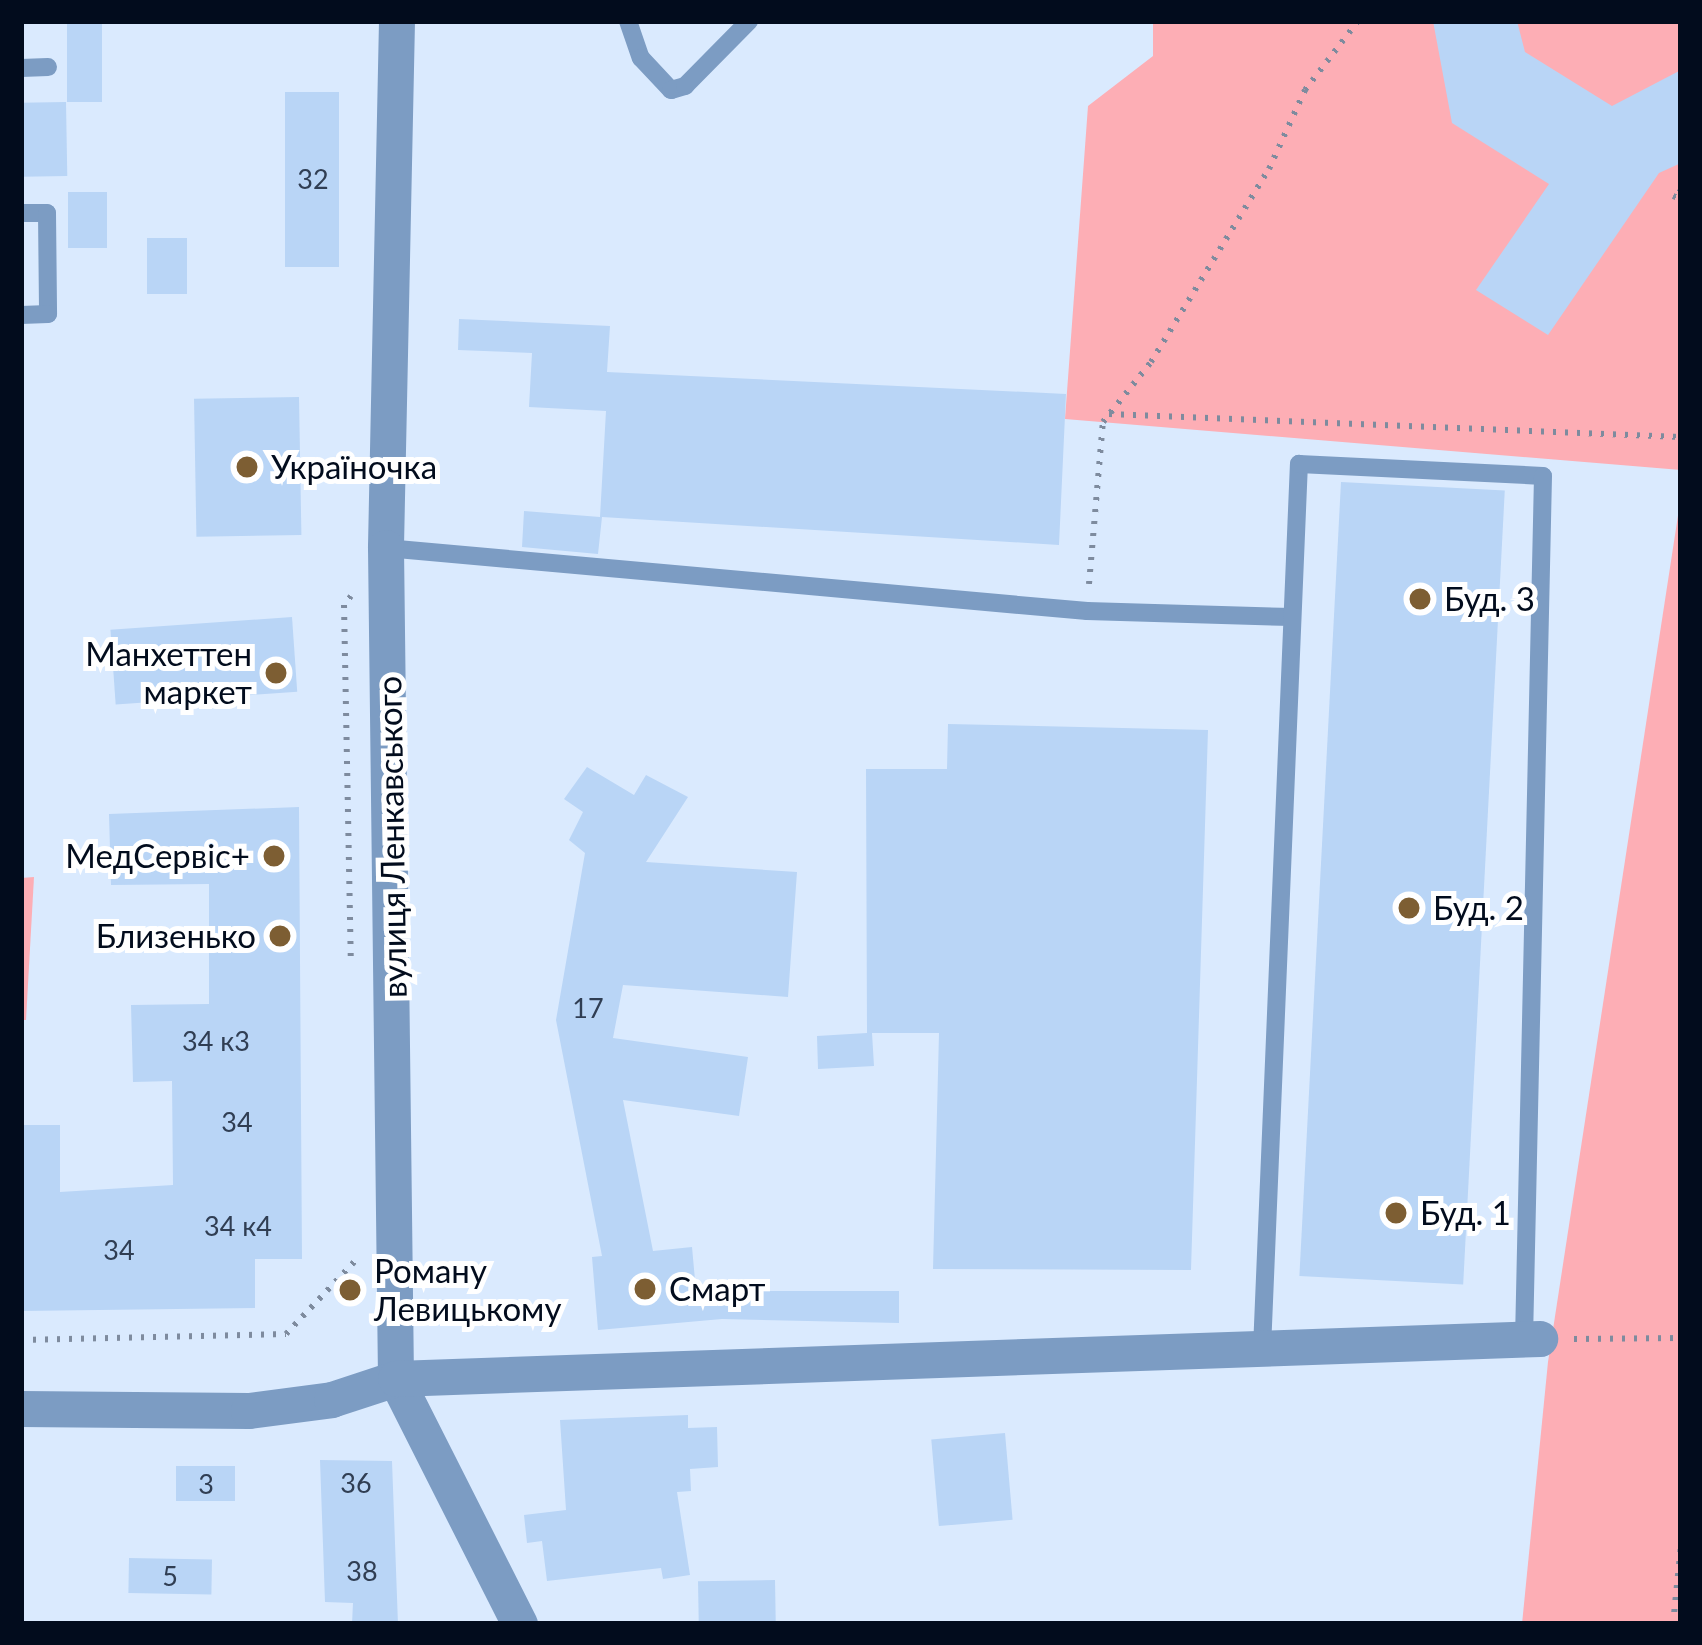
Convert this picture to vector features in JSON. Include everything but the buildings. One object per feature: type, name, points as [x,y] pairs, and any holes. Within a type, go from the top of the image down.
[{"type":"street","name":"вулиця Ленкавського","points":[[397,21],[386,548],[396,1378],[520,1624]]},
{"type":"street","points":[[21,1409],[249,1411],[332,1400],[396,1378],[1532,1340]]},
{"type":"lane","points":[[628,21],[641,58],[671,90],[749,21]]},
{"type":"lane","points":[[21,68],[49,67]]},
{"type":"lane","points":[[21,213],[47,213],[48,314],[21,315]]},
{"type":"lane","points":[[1262,1349],[1299,464],[1543,476],[1532,1340]]},
{"type":"lane","points":[[386,548],[1087,611],[1292,617]]},
{"type":"path","points":[[1087,611],[1109,414],[1151,362],[1257,188],[1305,90],[1358,21]]},
{"type":"path","points":[[1109,414],[1681,437]]},
{"type":"path","points":[[351,980],[344,605],[386,548]]},
{"type":"path","points":[[21,1340],[286,1334],[357,1261],[356,1237]]},
{"type":"path","points":[[1532,1340],[1681,1338]]},
{"type":"path","points":[[1673,1624],[1681,1545]]},
{"type":"shaded area","points":[[1153,21],[1681,21],[1681,470],[1065,419],[1088,106],[1153,56]]},
{"type":"shaded area","points":[[1681,496],[1681,1624],[1522,1624],[1548,1362]]},
{"type":"shaded area","points":[[34,877],[26,1020],[21,1020],[21,878]]},
{"type":"place","name":"Україночка","points":[[247,467]]},
{"type":"place","name":"Буд. 3","points":[[1420,599]]},
{"type":"place","name":"Манхеттен маркет","points":[[276,673]]},
{"type":"place","name":"МедСервіс+","points":[[274,856]]},
{"type":"place","name":"Буд. 2","points":[[1409,908]]},
{"type":"place","name":"Близенько","points":[[280,936]]},
{"type":"place","name":"Буд. 1","points":[[1396,1213]]},
{"type":"place","name":"Смарт","points":[[645,1289]]},
{"type":"place","name":"Роману Левицькому","points":[[350,1290]]}]
